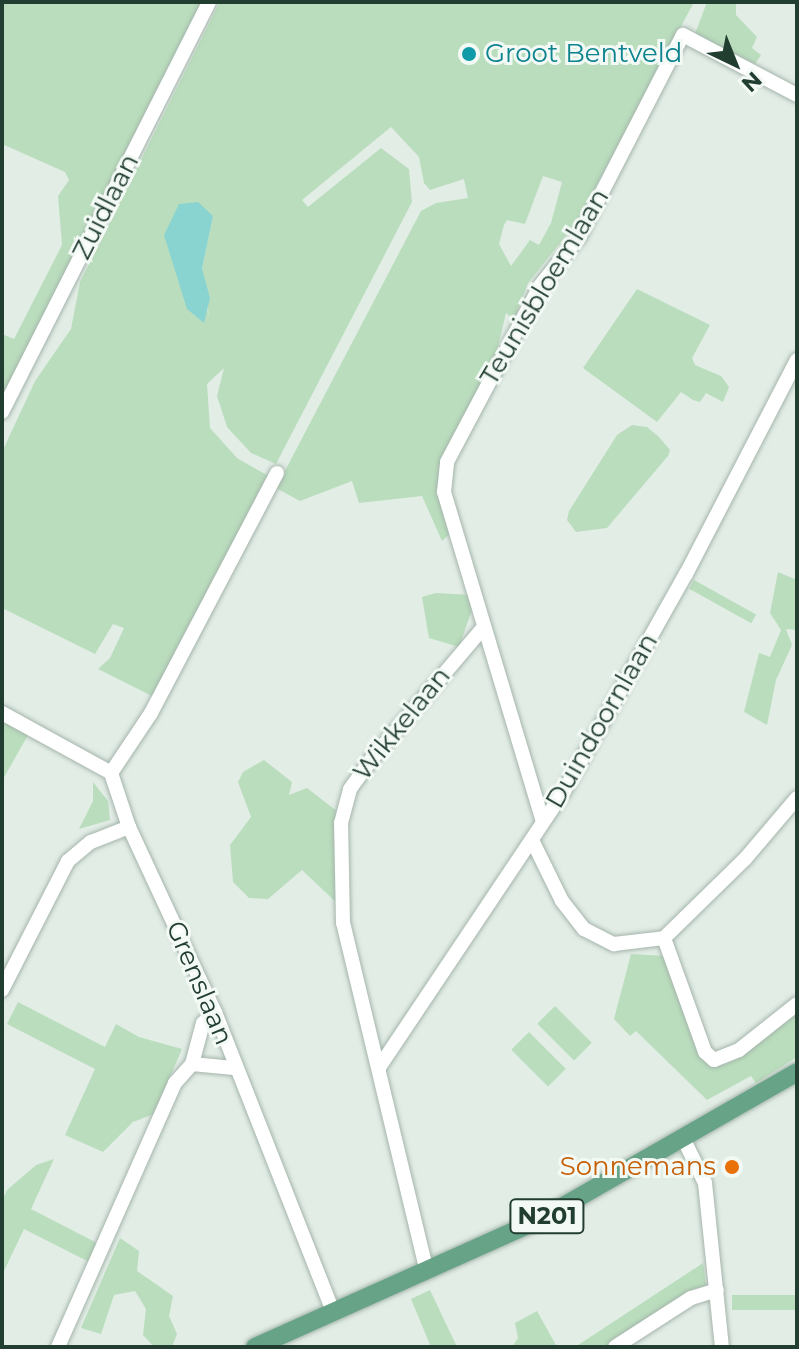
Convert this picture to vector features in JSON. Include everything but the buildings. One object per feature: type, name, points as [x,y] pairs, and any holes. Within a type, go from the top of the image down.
[{"type":"main road","name":"N201","points":[[255,1347],[332,1309],[539,1220],[684,1140],[797,1072]]},
{"type":"street","name":"Zuidlaan","points":[[2,412],[209,2]]},
{"type":"street","name":"Teunisbloemlaan","points":[[543,822],[444,492],[447,462],[540,286],[579,237],[683,35],[797,95]]},
{"type":"street","name":"Duindoornlaan","points":[[380,1066],[543,822],[686,574],[797,360]]},
{"type":"street","points":[[2,713],[111,773],[151,713],[277,473]]},
{"type":"street","name":"Wikkelaan","points":[[426,1268],[380,1066],[343,923],[341,823],[350,789],[371,760],[483,628]]},
{"type":"street","name":"Grenslaan","points":[[111,773],[129,827],[215,1012],[234,1068],[332,1309]]},
{"type":"street","points":[[532,840],[562,901],[591,934],[614,944],[664,938],[745,859],[797,798]]},
{"type":"street","points":[[2,990],[68,861],[91,842],[129,827]]},
{"type":"street","points":[[664,938],[705,1052],[714,1060],[739,1050],[797,1004]]},
{"type":"street","points":[[58,1347],[175,1083],[192,1064],[203,1023],[215,1012]]},
{"type":"street","points":[[192,1064],[234,1068]]},
{"type":"street","points":[[684,1140],[705,1183],[722,1347]]},
{"type":"street","points":[[615,1347],[691,1298],[717,1290]]},
{"type":"green space","points":[[2,2],[203,2],[2,397],[2,334],[14,339],[62,245],[58,196],[69,180],[65,172],[2,144]]},
{"type":"green space","points":[[220,2],[694,2],[577,222],[528,283],[514,320],[506,313],[496,355],[445,452],[439,477],[449,535],[442,541],[422,496],[359,503],[352,481],[300,501],[276,488],[421,211],[436,203],[468,198],[464,179],[430,190],[424,183],[419,157],[391,127],[302,200],[308,207],[381,148],[409,169],[412,202],[276,464],[251,453],[227,427],[217,396],[224,368],[207,384],[210,428],[237,458],[270,477],[154,697],[98,669],[110,658],[124,628],[113,624],[95,654],[2,608],[2,452],[35,381],[71,329],[80,282]],"holes":[[[543,176],[562,182],[551,223],[539,245],[530,240],[511,266],[499,244],[504,225],[507,220],[525,224]],[[180,204],[213,216],[202,269],[209,316]]]},
{"type":"green space","points":[[707,2],[736,2],[736,15],[757,37],[752,48],[761,55],[755,64],[695,34]]},
{"type":"green space","points":[[637,289],[710,325],[692,358],[695,365],[721,376],[729,387],[723,402],[706,393],[700,402],[681,392],[657,422],[583,368]]},
{"type":"green space","points":[[632,425],[647,427],[659,437],[670,450],[668,456],[607,528],[576,532],[567,520],[569,511],[617,435]]},
{"type":"green space","points":[[778,572],[797,580],[797,630],[786,629],[792,645],[776,680],[767,725],[744,712],[759,653],[770,657],[781,630],[770,613]]},
{"type":"green space","points":[[694,580],[756,614],[751,623],[689,589]]},
{"type":"green space","points":[[436,593],[471,595],[473,607],[459,647],[429,638],[422,597]]},
{"type":"green space","points":[[2,721],[28,735],[2,781]]},
{"type":"green space","points":[[264,760],[292,782],[289,795],[307,788],[338,812],[338,904],[302,870],[268,899],[249,898],[233,882],[230,845],[251,817],[238,782],[243,772]]},
{"type":"green space","points":[[93,782],[108,801],[110,820],[79,829],[93,801]]},
{"type":"green space","points":[[631,954],[666,956],[700,1057],[708,1063],[723,1065],[737,1059],[797,1012],[797,1057],[756,1083],[751,1076],[707,1100],[636,1031],[630,1036],[614,1019]]},
{"type":"green space","points":[[18,1002],[105,1047],[116,1024],[139,1037],[182,1049],[154,1114],[133,1122],[103,1152],[65,1135],[95,1069],[7,1024]]},
{"type":"green space","points":[[555,1006],[592,1043],[574,1060],[537,1024]]},
{"type":"green space","points":[[529,1032],[566,1069],[548,1086],[511,1050]]},
{"type":"green space","points":[[54,1159],[31,1209],[97,1243],[89,1262],[24,1229],[4,1271],[2,1201],[7,1190],[36,1165]]},
{"type":"green space","points":[[120,1238],[139,1251],[137,1271],[173,1296],[169,1316],[177,1334],[172,1347],[154,1347],[143,1335],[146,1309],[135,1291],[114,1295],[101,1334],[81,1328]]},
{"type":"green space","points":[[703,1263],[706,1285],[607,1347],[575,1347]]},
{"type":"green space","points":[[430,1290],[457,1347],[431,1347],[411,1299]]},
{"type":"green space","points":[[732,1295],[797,1295],[797,1310],[732,1310]]},
{"type":"green space","points":[[537,1311],[557,1347],[512,1347],[518,1338],[515,1323]]},
{"type":"water","points":[[198,202],[213,216],[202,269],[210,298],[204,323],[187,309],[164,235],[179,204]]},
{"type":"place","name":"Groot Bentveld","points":[[469,54]]},
{"type":"place","name":"Sonnemans","points":[[732,1167]]}]
